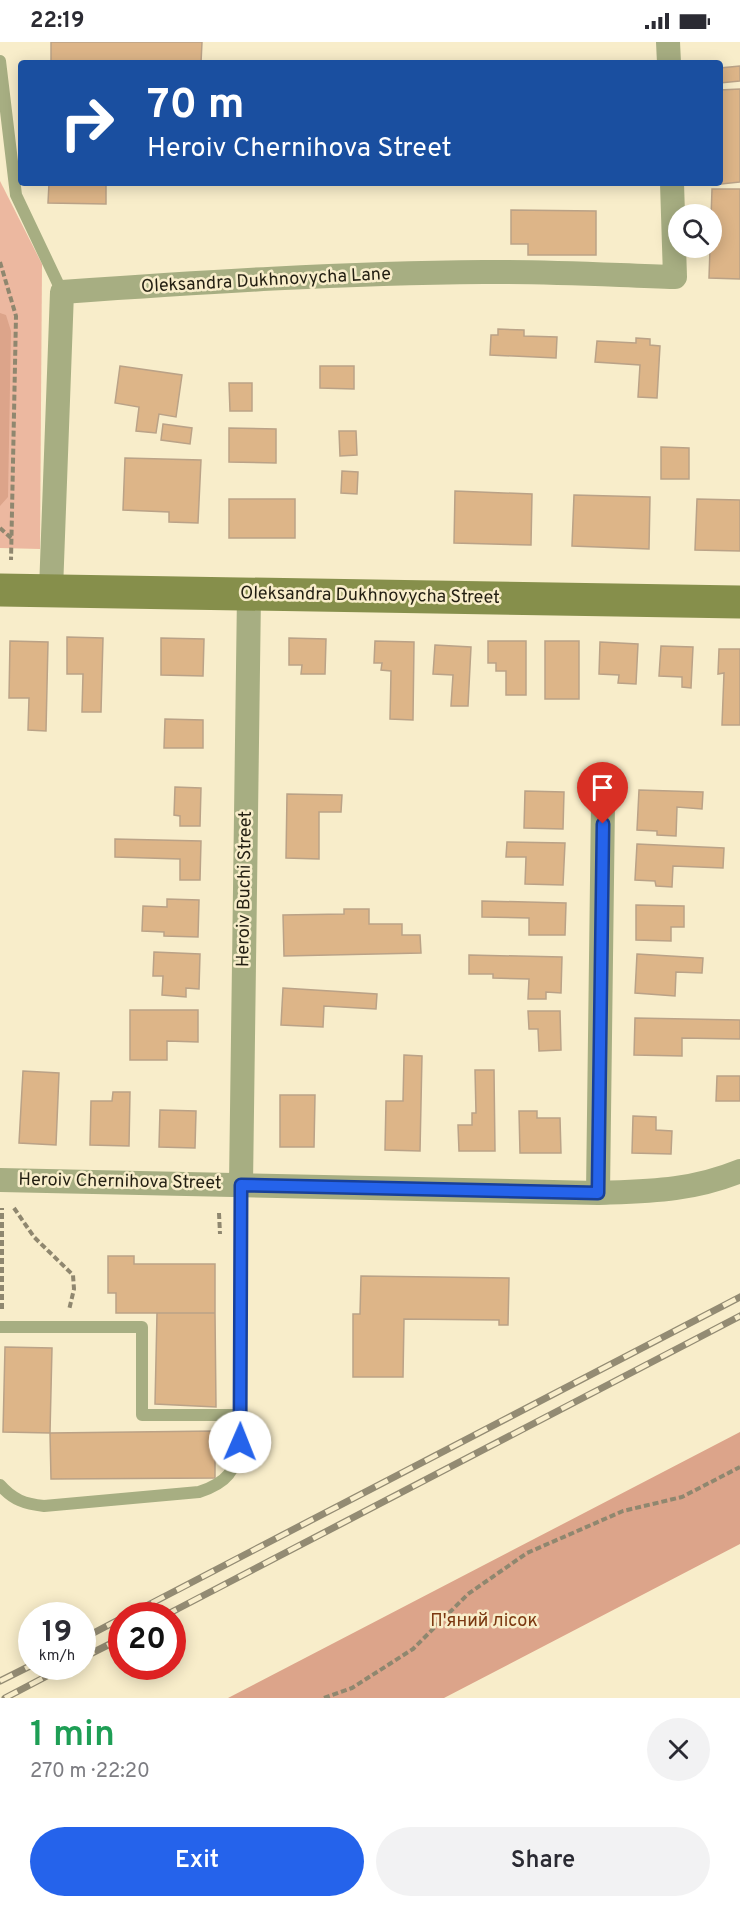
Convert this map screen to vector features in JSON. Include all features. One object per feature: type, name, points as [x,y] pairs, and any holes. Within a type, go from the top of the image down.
[{"type":"main road","name":"Oleksandra Dukhnovycha Street","points":[[6,575],[51,590],[740,602]]},
{"type":"street","points":[[668,42],[669,60]]},
{"type":"street","name":"Oleksandra Dukhnovycha Lane","points":[[62,292],[207,282],[482,272],[552,272],[675,277],[672,186]]},
{"type":"street","points":[[51,590],[62,292]]},
{"type":"street","name":"Heroiv Buchi Street","points":[[241,1185],[249,594]]},
{"type":"street","points":[[598,1193],[603,802]]},
{"type":"street","name":"Heroiv Chernihova Street","points":[[0,1180],[598,1193],[672,1190],[715,1181],[740,1171]]},
{"type":"lane","points":[[0,61],[16,195],[62,292]]},
{"type":"lane","points":[[0,1485],[9,1496],[26,1504],[44,1506],[200,1492],[217,1486],[231,1473],[238,1458],[240,1414],[241,1185]]},
{"type":"lane","points":[[0,1327],[142,1328],[142,1415],[240,1414]]},
{"type":"path","points":[[0,262],[16,316],[12,538],[6,575]]},
{"type":"path","points":[[0,528],[12,538]]},
{"type":"path","points":[[14,1208],[34,1237],[73,1275],[74,1289],[68,1316]]},
{"type":"path","points":[[324,1698],[352,1688],[413,1649],[468,1594],[527,1553],[623,1511],[682,1497],[740,1467]]},
{"type":"shaded area","points":[[0,181],[42,264],[40,549],[0,548]]},
{"type":"green space","points":[[0,313],[6,315],[11,331],[8,497],[0,506]]},
{"type":"green space","name":"П'яний лісок","points":[[740,1432],[740,1544],[444,1698],[228,1698]]},
{"type":"building","points":[[51,42],[202,42],[201,60],[51,60]]},
{"type":"building","points":[[740,66],[740,81],[723,83],[723,68]]},
{"type":"building","points":[[740,89],[740,182],[723,184],[723,90]]},
{"type":"building","points":[[49,186],[106,186],[106,204],[48,203]]},
{"type":"building","points":[[712,189],[740,189],[740,279],[709,278],[710,258],[722,258],[722,204],[711,204]]},
{"type":"building","points":[[511,210],[596,211],[596,255],[528,255],[528,244],[511,244]]},
{"type":"building","points":[[498,329],[524,330],[524,336],[557,337],[556,358],[490,355],[491,335],[498,335]]},
{"type":"building","points":[[636,338],[650,339],[650,345],[660,346],[657,398],[638,397],[640,365],[595,362],[597,341],[636,343]]},
{"type":"building","points":[[120,366],[182,375],[176,417],[159,414],[156,433],[136,431],[139,407],[115,403]]},
{"type":"building","points":[[320,366],[354,366],[354,389],[320,388]]},
{"type":"building","points":[[229,383],[252,383],[252,411],[230,411]]},
{"type":"building","points":[[163,424],[192,428],[190,444],[161,440]]},
{"type":"building","points":[[229,428],[276,429],[276,463],[229,462]]},
{"type":"building","points":[[339,431],[356,431],[357,455],[340,456]]},
{"type":"building","points":[[661,447],[689,448],[689,479],[661,479]]},
{"type":"building","points":[[125,458],[201,460],[198,523],[169,522],[169,512],[123,510]]},
{"type":"building","points":[[342,471],[358,472],[357,494],[341,493]]},
{"type":"building","points":[[455,491],[532,494],[531,545],[454,543]]},
{"type":"building","points":[[574,495],[650,497],[649,549],[572,546]]},
{"type":"building","points":[[229,499],[295,499],[295,538],[229,538]]},
{"type":"building","points":[[697,499],[740,500],[740,551],[695,550]]},
{"type":"building","points":[[67,637],[103,638],[101,712],[82,712],[83,674],[67,674]]},
{"type":"building","points":[[161,638],[204,639],[203,676],[161,675]]},
{"type":"building","points":[[289,638],[326,639],[325,674],[301,674],[302,665],[289,665]]},
{"type":"building","points":[[10,641],[48,642],[46,731],[28,730],[29,698],[9,698]]},
{"type":"building","points":[[375,641],[414,642],[413,720],[390,719],[391,671],[381,670],[382,663],[374,663]]},
{"type":"building","points":[[488,641],[526,641],[526,695],[506,695],[506,671],[496,671],[496,663],[488,663]]},
{"type":"building","points":[[545,641],[579,641],[579,699],[545,699]]},
{"type":"building","points":[[600,642],[638,644],[636,684],[618,683],[619,675],[599,674]]},
{"type":"building","points":[[435,645],[471,647],[468,706],[451,706],[453,675],[433,674]]},
{"type":"building","points":[[661,646],[693,647],[691,688],[682,687],[682,677],[659,676]]},
{"type":"building","points":[[719,649],[740,649],[740,725],[722,725],[724,673],[718,674]]},
{"type":"building","points":[[165,719],[203,720],[203,748],[164,748]]},
{"type":"building","points":[[175,787],[201,788],[200,826],[180,826],[180,816],[174,815]]},
{"type":"building","points":[[639,790],[703,792],[702,809],[677,807],[676,836],[657,835],[657,831],[637,830]]},
{"type":"building","points":[[525,791],[564,792],[563,829],[524,828]]},
{"type":"building","points":[[287,794],[342,795],[341,812],[319,812],[319,859],[286,858]]},
{"type":"building","points":[[115,839],[201,841],[200,880],[180,880],[180,859],[115,857]]},
{"type":"building","points":[[507,842],[565,843],[563,885],[525,884],[526,857],[506,857]]},
{"type":"building","points":[[637,844],[724,848],[723,868],[673,866],[672,887],[656,886],[655,881],[635,880]]},
{"type":"building","points":[[167,899],[199,900],[198,937],[164,936],[164,932],[142,931],[143,906],[167,907]]},
{"type":"building","points":[[482,901],[566,903],[565,935],[529,935],[529,918],[482,917]]},
{"type":"building","points":[[636,905],[684,906],[684,927],[671,927],[671,941],[636,940]]},
{"type":"building","points":[[344,909],[369,909],[369,924],[402,924],[402,935],[420,935],[421,953],[284,956],[283,915],[344,914]]},
{"type":"building","points":[[154,952],[200,954],[199,989],[186,988],[186,997],[162,995],[163,976],[153,976]]},
{"type":"building","points":[[637,954],[703,958],[702,973],[676,972],[675,996],[635,993]]},
{"type":"building","points":[[469,955],[562,957],[561,993],[546,992],[546,999],[528,999],[529,979],[493,978],[493,974],[469,974]]},
{"type":"building","points":[[283,988],[377,994],[376,1009],[324,1006],[323,1027],[281,1025]]},
{"type":"building","points":[[130,1010],[198,1010],[198,1042],[167,1041],[167,1060],[130,1060]]},
{"type":"building","points":[[528,1011],[560,1011],[561,1050],[539,1051],[538,1029],[529,1029]]},
{"type":"building","points":[[635,1018],[740,1020],[740,1039],[682,1038],[682,1056],[634,1055]]},
{"type":"building","points":[[404,1055],[422,1056],[420,1151],[385,1150],[386,1101],[403,1101]]},
{"type":"building","points":[[475,1070],[494,1070],[495,1151],[459,1151],[458,1125],[472,1125],[472,1113],[476,1113]]},
{"type":"building","points":[[23,1071],[59,1073],[56,1145],[19,1143]]},
{"type":"building","points":[[717,1076],[740,1076],[740,1101],[716,1101]]},
{"type":"building","points":[[113,1092],[130,1092],[129,1146],[90,1145],[91,1101],[112,1101]]},
{"type":"building","points":[[280,1095],[315,1095],[314,1147],[280,1147]]},
{"type":"building","points":[[160,1110],[196,1111],[195,1148],[159,1147]]},
{"type":"building","points":[[519,1111],[537,1111],[537,1118],[560,1118],[561,1153],[520,1153]]},
{"type":"building","points":[[633,1116],[656,1117],[656,1130],[672,1131],[671,1154],[632,1153]]},
{"type":"building","points":[[108,1256],[134,1256],[134,1264],[215,1264],[215,1313],[116,1313],[116,1293],[108,1293]]},
{"type":"building","points":[[361,1276],[509,1278],[508,1325],[499,1325],[499,1320],[404,1319],[403,1377],[353,1377],[353,1314],[360,1314]]},
{"type":"building","points":[[157,1313],[215,1313],[216,1407],[155,1404]]},
{"type":"building","points":[[5,1347],[52,1348],[50,1433],[3,1432]]},
{"type":"building","points":[[215,1431],[215,1478],[51,1479],[50,1433]]},
{"type":"railway","points":[[154,1602],[740,1297]]},
{"type":"railway","points":[[186,1605],[740,1316]]},
{"type":"railway","points":[[96,1632],[108,1625]]},
{"type":"railway","points":[[96,1651],[108,1645]]},
{"type":"railway","points":[[0,1681],[18,1672]]},
{"type":"railway","points":[[5,1698],[39,1680]]},
{"type":"route","points":[[240,1442],[243,1214],[241,1185],[598,1193],[603,824]]}]
